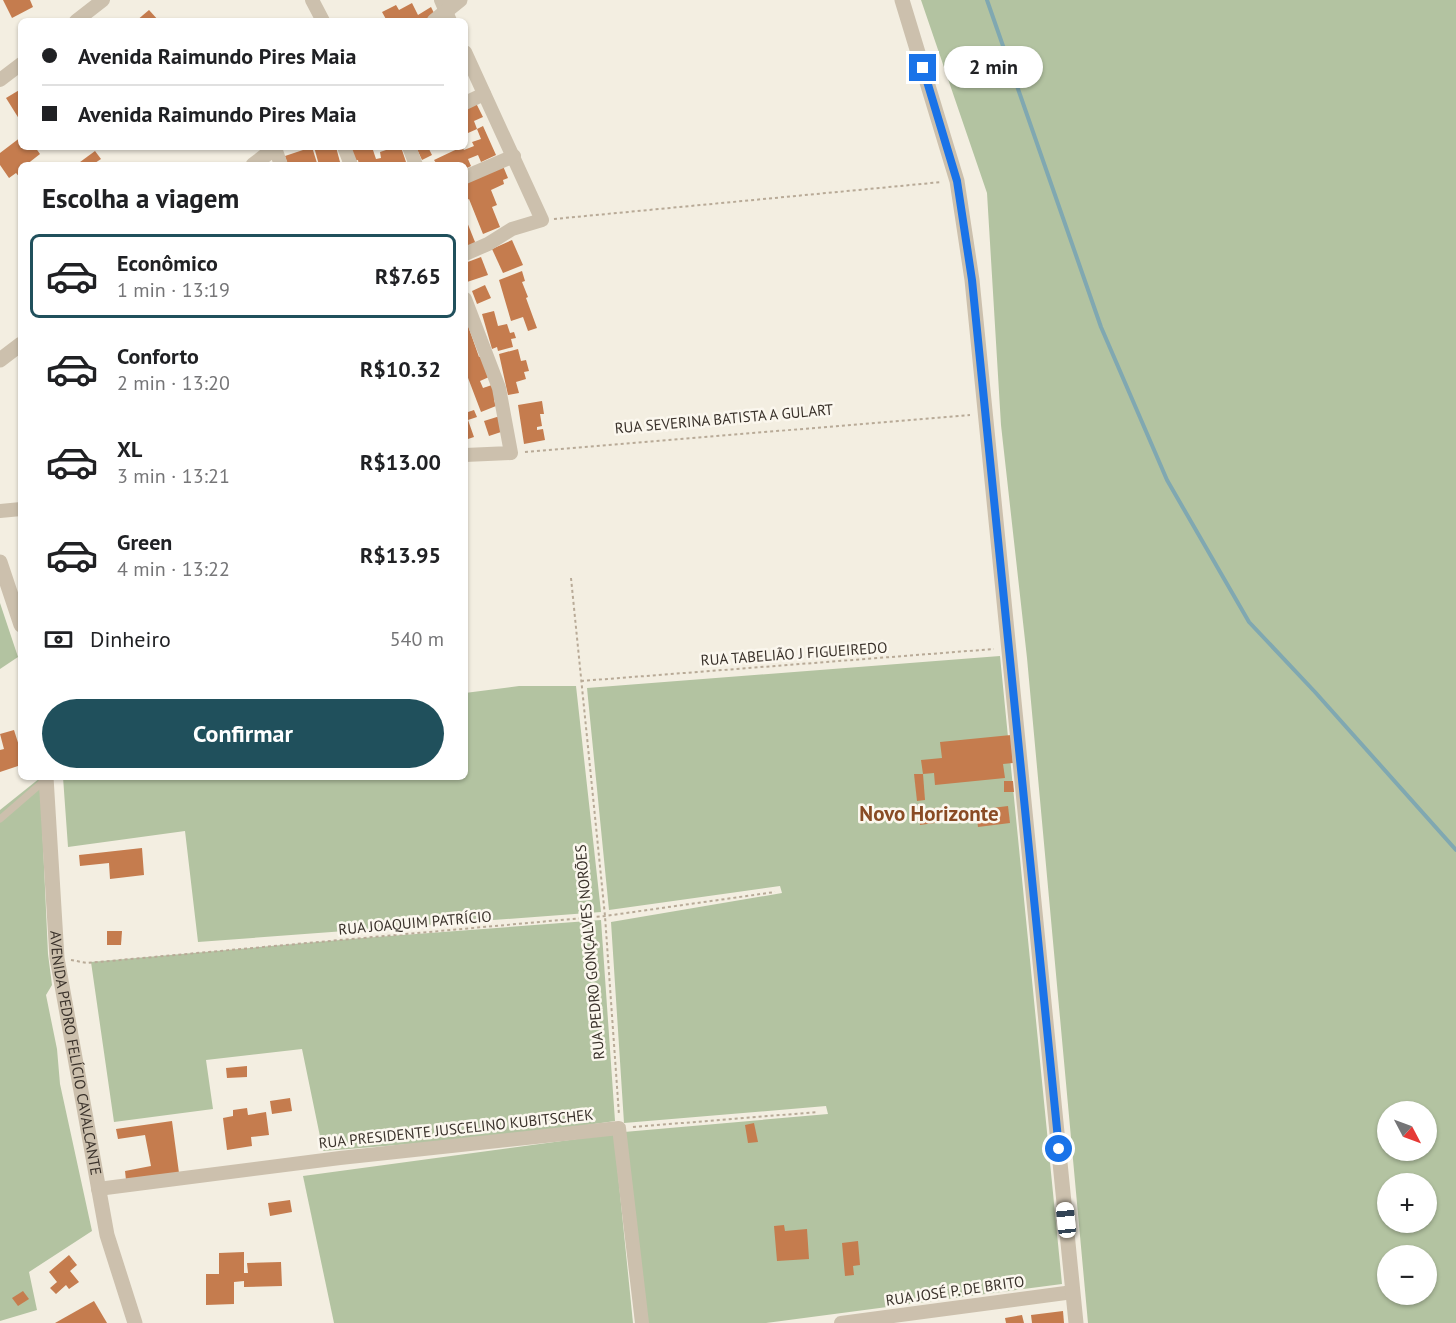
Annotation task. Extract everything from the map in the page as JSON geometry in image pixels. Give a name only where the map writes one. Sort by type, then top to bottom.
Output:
[{"type":"street","points":[[80,18],[103,0]]},
{"type":"street","points":[[312,0],[321,18]]},
{"type":"street","points":[[443,13],[460,0]]},
{"type":"street","points":[[902,0],[957,181],[972,280],[1076,1323]]},
{"type":"street","points":[[468,59],[542,220],[512,229],[488,244],[468,253]]},
{"type":"street","points":[[0,81],[18,66]]},
{"type":"street","points":[[468,102],[484,94]]},
{"type":"street","points":[[257,162],[271,150]]},
{"type":"street","points":[[468,176],[514,156]]},
{"type":"street","points":[[468,307],[499,388],[511,453],[468,455]]},
{"type":"street","points":[[0,360],[18,346]]},
{"type":"street","points":[[0,511],[18,509]]},
{"type":"street","points":[[0,562],[18,616]]},
{"type":"street","name":"AVENIDA PEDRO FELÍCIO CAVALCANTE","points":[[46,780],[57,958],[106,1235],[135,1323]]},
{"type":"street","points":[[619,1128],[642,1323]]},
{"type":"street","name":"RUA PRESIDENTE JUSCELINO KUBITSCHEK","points":[[98,1189],[340,1158],[619,1128]]},
{"type":"street","name":"RUA JOSÉ P. DE BRITO","points":[[841,1323],[1073,1292]]},
{"type":"lane","points":[[0,819],[44,780]]},
{"type":"path","points":[[542,220],[957,181]]},
{"type":"path","name":"RUA SEVERINA BATISTA A GULART","points":[[511,453],[985,414]]},
{"type":"path","name":"RUA PEDRO GONÇALVES NORÕES","points":[[571,578],[605,916],[619,1128]]},
{"type":"path","name":"RUA TABELIÃO J FIGUEIREDO","points":[[580,681],[1009,648]]},
{"type":"path","name":"RUA JOAQUIM PATRÍCIO","points":[[57,958],[87,963],[605,916],[775,892]]},
{"type":"path","points":[[619,1128],[818,1112]]},
{"type":"green space","points":[[921,0],[1456,0],[1456,1323],[1088,1323],[1027,658],[1001,425],[987,193]]},
{"type":"green space","points":[[0,603],[18,657],[0,669]]},
{"type":"green space","points":[[1000,656],[1062,1284],[766,1323],[644,1323],[624,1132],[828,1114],[826,1106],[624,1123],[611,922],[782,893],[780,886],[609,910],[587,688]]},
{"type":"green space","points":[[519,686],[576,686],[601,912],[198,942],[185,831],[68,847],[63,780],[468,780],[468,693]]},
{"type":"green space","points":[[40,780],[48,954],[52,985],[46,995],[57,1049],[60,1084],[92,1231],[29,1272],[37,1310],[0,1321],[0,810]]},
{"type":"green space","points":[[601,920],[615,1121],[511,1136],[323,1151],[302,1049],[206,1060],[213,1109],[114,1122],[91,962]]},
{"type":"green space","points":[[614,1134],[633,1323],[334,1323],[303,1176]]},
{"type":"building","points":[[3,0],[30,0],[33,7],[12,18]]},
{"type":"building","points":[[412,3],[418,15],[431,7],[435,15],[430,18],[385,18],[382,12],[396,5],[399,10]]},
{"type":"building","points":[[149,10],[156,18],[140,18]]},
{"type":"building","points":[[18,91],[18,117],[6,98]]},
{"type":"building","points":[[476,103],[483,117],[474,121],[477,129],[468,133],[468,107]]},
{"type":"building","points":[[483,126],[496,155],[481,162],[478,155],[468,159],[471,166],[468,168],[468,162],[435,162],[434,160],[456,150],[468,150],[474,146],[472,142],[481,139],[477,129]]},
{"type":"building","points":[[18,139],[18,150],[37,150],[40,154],[30,162],[18,162],[18,175],[16,173],[9,178],[0,165],[0,153]]},
{"type":"building","points":[[303,150],[313,150],[317,162],[287,162],[285,156]]},
{"type":"building","points":[[315,150],[337,150],[340,162],[318,162]]},
{"type":"building","points":[[350,150],[373,150],[376,159],[381,158],[380,152],[402,150],[406,162],[358,162],[358,160],[354,161]]},
{"type":"building","points":[[417,150],[430,150],[432,155],[422,160]]},
{"type":"building","points":[[95,151],[101,159],[96,162],[80,162]]},
{"type":"building","points":[[503,166],[508,178],[503,180],[504,184],[491,190],[497,205],[492,207],[500,227],[483,234],[468,200],[468,181]]},
{"type":"building","points":[[468,224],[477,247],[468,251]]},
{"type":"building","points":[[512,240],[523,265],[503,273],[492,249]]},
{"type":"building","points":[[481,257],[488,275],[468,282],[468,262]]},
{"type":"building","points":[[522,271],[525,281],[522,282],[528,297],[526,298],[537,328],[528,331],[523,317],[511,321],[499,280]]},
{"type":"building","points":[[485,285],[491,298],[477,304],[472,291]]},
{"type":"building","points":[[494,311],[498,326],[507,324],[510,333],[514,332],[516,338],[511,339],[513,347],[498,351],[497,347],[492,349],[482,314]]},
{"type":"building","points":[[468,326],[489,377],[480,381],[483,388],[492,385],[496,399],[494,400],[496,406],[481,412],[468,378]]},
{"type":"building","points":[[518,349],[521,361],[526,360],[529,371],[524,372],[526,379],[516,382],[519,393],[508,395],[499,354]]},
{"type":"building","points":[[542,401],[544,414],[540,414],[542,426],[537,427],[537,430],[543,429],[545,440],[524,444],[518,405]]},
{"type":"building","points":[[474,410],[477,417],[468,420],[468,412]]},
{"type":"building","points":[[500,416],[504,431],[489,436],[484,421]]},
{"type":"building","points":[[468,420],[474,437],[468,439]]},
{"type":"building","points":[[14,730],[18,743],[18,766],[0,772],[0,750],[4,749],[0,734]]},
{"type":"building","points":[[1011,735],[1013,763],[1003,764],[1005,778],[935,785],[934,773],[923,774],[921,760],[942,758],[940,742]]},
{"type":"building","points":[[914,774],[923,774],[925,800],[917,801]]},
{"type":"building","points":[[1004,781],[1013,781],[1014,792],[1004,792]]},
{"type":"building","points":[[1008,806],[1010,823],[978,827],[976,810]]},
{"type":"building","points":[[948,807],[949,821],[920,825],[918,810]]},
{"type":"building","points":[[142,848],[144,875],[110,879],[109,863],[80,866],[79,855]]},
{"type":"building","points":[[107,931],[122,931],[121,945],[107,945]]},
{"type":"building","points":[[247,1066],[247,1077],[227,1078],[226,1068]]},
{"type":"building","points":[[290,1098],[292,1111],[272,1114],[270,1101]]},
{"type":"building","points":[[247,1108],[248,1115],[266,1112],[269,1135],[251,1137],[252,1146],[227,1150],[223,1118],[233,1116],[233,1110]]},
{"type":"building","points":[[172,1121],[179,1173],[126,1180],[125,1171],[151,1166],[145,1135],[118,1139],[116,1129]]},
{"type":"building","points":[[754,1123],[758,1142],[748,1143],[745,1125]]},
{"type":"building","points":[[290,1200],[292,1212],[270,1216],[268,1203]]},
{"type":"building","points":[[784,1225],[785,1231],[807,1229],[809,1259],[777,1261],[774,1226]]},
{"type":"building","points":[[858,1241],[860,1265],[853,1266],[854,1275],[845,1276],[842,1243]]},
{"type":"building","points":[[244,1252],[244,1273],[248,1273],[247,1263],[281,1262],[282,1286],[244,1287],[244,1281],[234,1282],[234,1304],[206,1305],[206,1274],[219,1274],[219,1253]]},
{"type":"building","points":[[69,1255],[77,1265],[70,1271],[79,1282],[69,1289],[66,1285],[56,1294],[50,1288],[57,1282],[49,1272]]},
{"type":"building","points":[[23,1291],[29,1299],[18,1306],[12,1298]]},
{"type":"building","points":[[94,1301],[107,1323],[55,1323]]},
{"type":"building","points":[[1063,1311],[1064,1323],[1032,1323],[1031,1315]]},
{"type":"building","points":[[1022,1315],[1024,1323],[1006,1323],[1005,1318]]},
{"type":"waterway","points":[[987,0],[1101,327],[1167,480],[1249,622],[1315,692],[1456,850]]},
{"type":"district","name":"Novo Horizonte","points":[[929,814]]},
{"type":"route","points":[[923,68],[957,181],[972,280],[1059,1149]]}]
